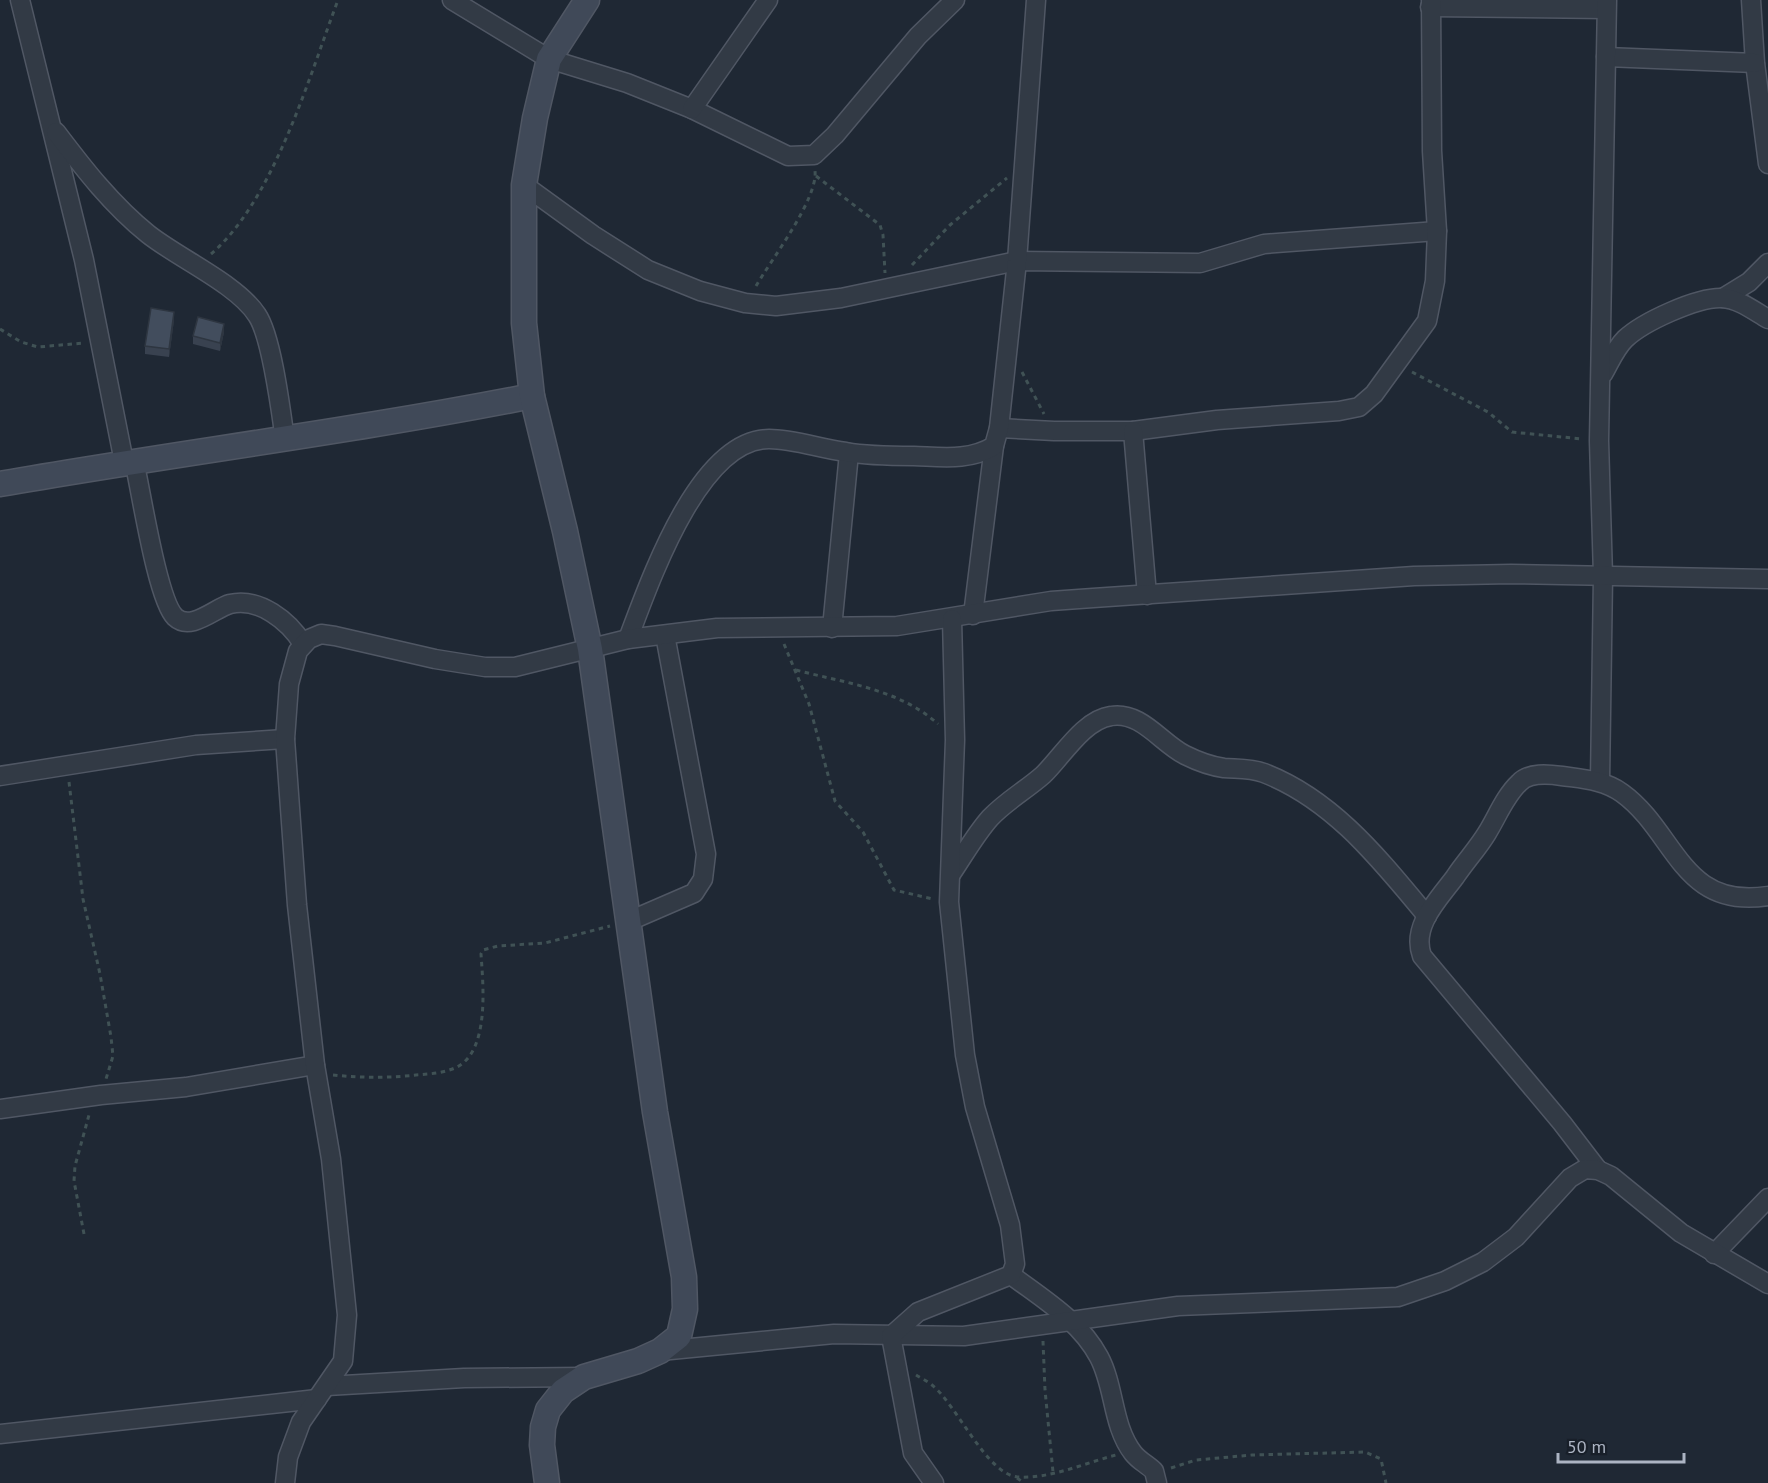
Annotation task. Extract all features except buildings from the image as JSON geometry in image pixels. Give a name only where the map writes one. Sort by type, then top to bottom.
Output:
[{"type":"street","points":[[20,0],[84,260],[99,344],[165,596],[175,617],[180,620],[198,620],[228,604],[249,604],[279,617],[291,626],[303,644]]},
{"type":"street","points":[[452,0],[549,59],[627,84],[692,109],[788,156],[814,155],[836,135],[918,36],[955,0]]},
{"type":"street","points":[[0,1434],[322,1393],[475,1377],[584,1377],[638,1361],[660,1351],[679,1336],[685,1309],[684,1277],[655,1112],[590,649],[565,531],[532,396],[524,323],[524,185],[535,118],[549,59],[587,0]]},
{"type":"street","points":[[692,109],[768,0]]},
{"type":"street","points":[[973,615],[994,446],[999,428],[1017,261],[1036,0]]},
{"type":"street","points":[[1750,0],[1755,63],[1768,164]]},
{"type":"street","points":[[999,428],[1133,431],[1359,407],[1374,394],[1397,365],[1427,321],[1435,281],[1437,231],[1432,151],[1430,3],[1607,5],[1602,377],[1599,441],[1603,576],[1600,782]]},
{"type":"street","points":[[1606,57],[1755,63]]},
{"type":"street","points":[[51,126],[116,206],[148,234],[242,298],[259,317],[275,377],[285,440]]},
{"type":"street","points":[[524,185],[593,236],[648,270],[700,291],[745,303],[776,306],[806,304],[1017,261],[1200,263],[1264,244],[1437,231]]},
{"type":"street","points":[[1723,298],[1749,282],[1768,263]]},
{"type":"street","points":[[1602,377],[1615,351],[1626,338],[1676,310],[1704,300],[1723,298],[1742,304],[1768,319]]},
{"type":"street","points":[[0,484],[129,461],[285,440],[532,396]]},
{"type":"street","points":[[1133,431],[1148,595]]},
{"type":"street","points":[[628,639],[659,556],[690,500],[720,464],[744,443],[769,439],[849,453],[961,458],[981,454],[994,446]]},
{"type":"street","points":[[832,628],[849,453]]},
{"type":"street","points":[[285,1483],[288,1457],[298,1431],[343,1361],[347,1315],[331,1159],[316,1069],[297,905],[285,739],[289,684],[298,651],[303,644],[321,634],[485,667],[515,667],[628,639],[717,628],[776,625],[832,628],[897,626],[1051,602],[1414,576],[1768,579]]},
{"type":"street","points":[[891,1336],[918,1312],[1011,1275],[1015,1264],[1010,1225],[975,1107],[965,1056],[949,902],[955,740],[952,619]]},
{"type":"street","points":[[627,922],[694,893],[703,879],[706,854],[665,634]]},
{"type":"street","points":[[951,874],[991,818],[1016,794],[1042,776],[1082,733],[1096,721],[1110,716],[1126,716],[1148,727],[1166,745],[1185,756],[1224,768],[1256,770],[1300,792],[1339,819],[1366,845],[1427,916]]},
{"type":"street","points":[[0,776],[196,745],[285,739]]},
{"type":"street","points":[[1598,1170],[1562,1123],[1422,956],[1418,944],[1419,931],[1427,916],[1486,835],[1520,781],[1533,775],[1600,782],[1620,791],[1638,805],[1685,870],[1706,887],[1732,896],[1768,896]]},
{"type":"street","points":[[0,1109],[316,1069]]},
{"type":"street","points":[[660,1351],[834,1334],[964,1336],[1178,1306],[1398,1297],[1445,1281],[1483,1262],[1516,1236],[1570,1178],[1585,1169],[1598,1170],[1611,1176],[1681,1233],[1768,1284]]},
{"type":"street","points":[[1714,1254],[1768,1198]]},
{"type":"street","points":[[1011,1275],[1071,1320],[1100,1358],[1120,1425],[1132,1451],[1154,1471],[1157,1480]]},
{"type":"street","points":[[1034,1292],[1043,1324]]},
{"type":"street","points":[[891,1336],[913,1453],[934,1483]]},
{"type":"street","points":[[547,1483],[542,1445],[548,1410],[564,1390],[584,1377]]},
{"type":"path","points":[[196,267],[227,241],[265,184],[338,0]]},
{"type":"path","points":[[745,303],[814,189],[816,176],[814,155]]},
{"type":"path","points":[[889,286],[950,225],[1024,162]]},
{"type":"path","points":[[816,176],[880,225],[889,286]]},
{"type":"path","points":[[0,329],[21,342],[38,347],[77,343],[99,344]]},
{"type":"path","points":[[1019,365],[1038,406],[1054,431]]},
{"type":"path","points":[[1397,365],[1488,412],[1512,432],[1599,441]]},
{"type":"path","points":[[776,625],[809,704],[835,801],[868,840],[888,882],[901,893],[949,902]]},
{"type":"path","points":[[796,670],[884,693],[930,717],[955,740]]},
{"type":"path","points":[[67,765],[83,899],[100,974],[113,1056],[101,1095],[89,1113],[75,1166],[74,1180],[84,1234]]},
{"type":"path","points":[[316,1069],[349,1077],[408,1076],[436,1073],[458,1066],[469,1055],[482,1019],[484,996],[481,954],[483,950],[498,946],[545,943],[627,922]]},
{"type":"path","points":[[1043,1324],[1045,1390],[1053,1472]]},
{"type":"path","points":[[896,1365],[932,1385],[989,1461],[1024,1483]]},
{"type":"path","points":[[1016,1477],[1053,1472],[1132,1451]]},
{"type":"path","points":[[1157,1480],[1180,1464],[1196,1460],[1335,1451],[1375,1455],[1381,1460],[1386,1483]]}]
